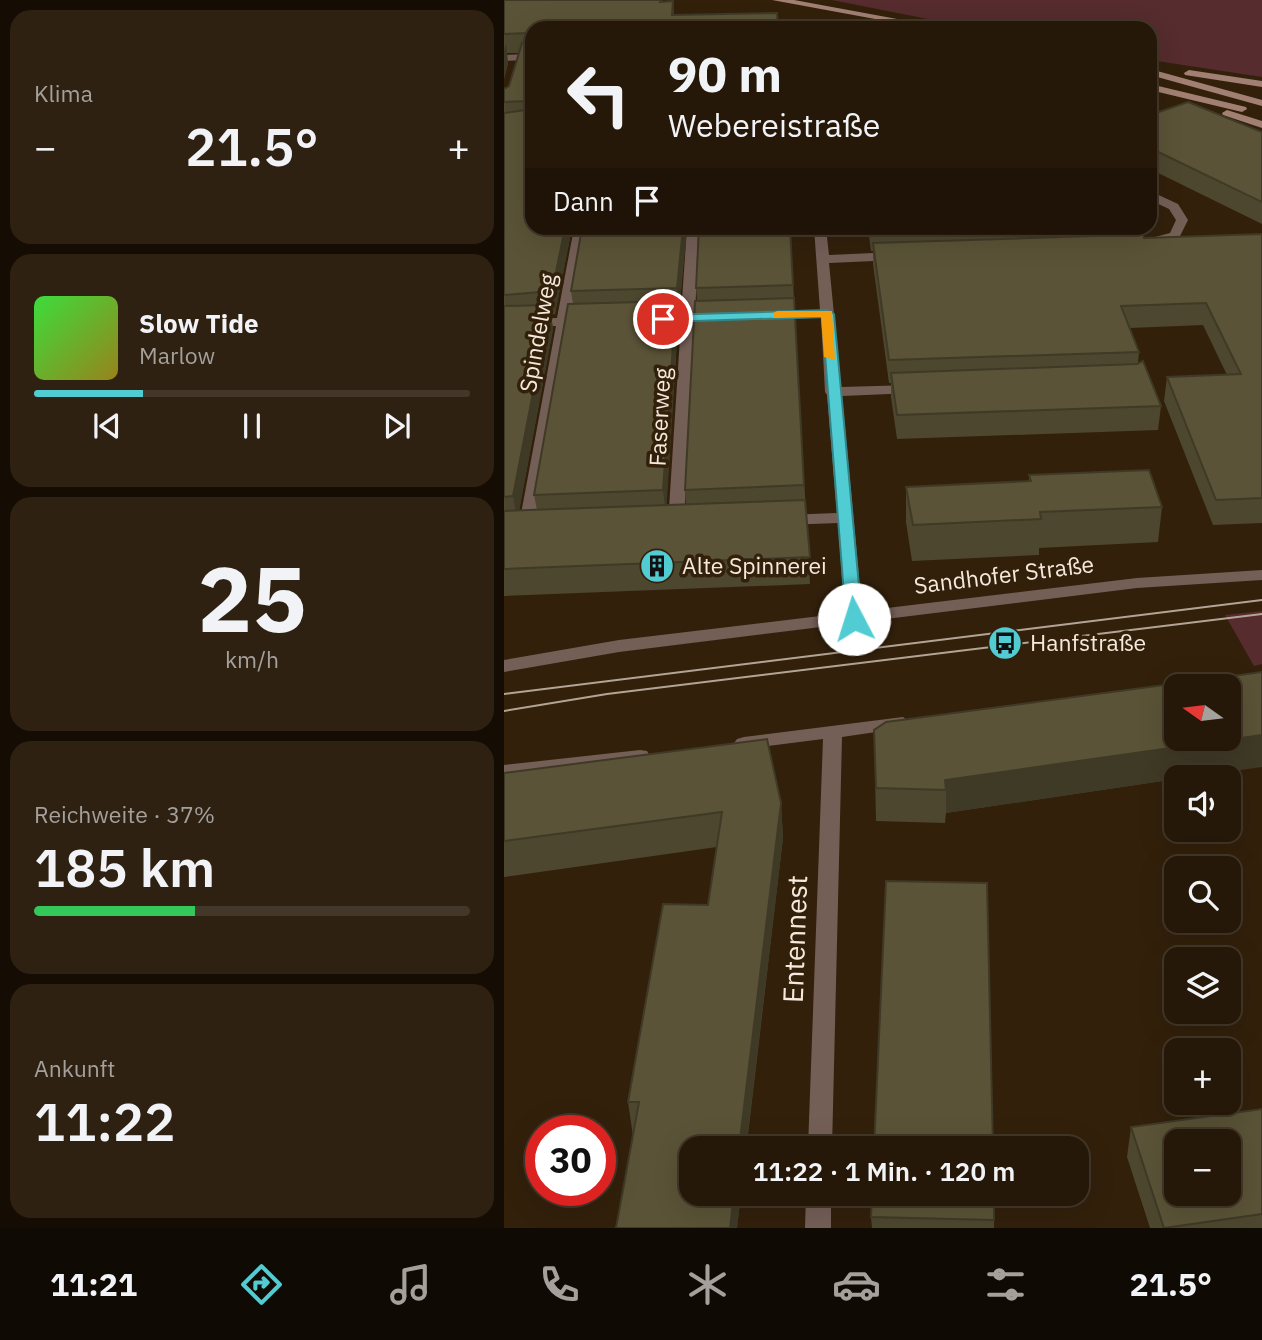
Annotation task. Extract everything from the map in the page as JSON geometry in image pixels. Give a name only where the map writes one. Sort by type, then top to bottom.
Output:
[{"type":"main road","points":[[777,0],[898,21]]},
{"type":"main road","points":[[829,10],[864,21]]},
{"type":"main road","points":[[1157,70],[1262,83]]},
{"type":"main road","points":[[1157,71],[1262,103]]},
{"type":"main road","points":[[1157,89],[1262,114]]},
{"type":"main road","points":[[1157,89],[1262,125]]},
{"type":"street","points":[[515,69],[518,57]]},
{"type":"street","points":[[504,58],[525,57]]},
{"type":"street","points":[[1134,246],[1175,235],[1182,220],[1174,207],[1157,198]]},
{"type":"street","name":"Spindelweg","points":[[504,530],[532,529],[579,235]]},
{"type":"street","name":"Faserweg","points":[[676,524],[693,235]]},
{"type":"street","points":[[820,235],[832,392],[854,619]]},
{"type":"street","points":[[822,259],[917,256]]},
{"type":"street","points":[[758,316],[827,314]]},
{"type":"street","points":[[646,319],[730,317]]},
{"type":"street","points":[[504,323],[604,320]]},
{"type":"street","points":[[832,392],[929,389]]},
{"type":"street","points":[[767,521],[845,518]]},
{"type":"street","name":"Sandhofer Straße","points":[[504,666],[619,646],[1137,583],[1262,575]]},
{"type":"street","points":[[723,746],[928,719]]},
{"type":"street","name":"Entennest","points":[[820,1136],[833,732]]},
{"type":"street","points":[[504,772],[655,754]]},
{"type":"street","points":[[818,1228],[819,1206]]},
{"type":"shaded area","points":[[832,0],[1262,0],[1262,77],[1157,61],[1157,21],[938,21]]},
{"type":"shaded area","points":[[1262,611],[1262,664],[1254,666],[1225,615]]},
{"type":"building","points":[[504,0],[661,0],[660,2],[673,1],[672,15],[777,13],[778,21],[525,21],[525,33],[504,34]]},
{"type":"building","points":[[522,43],[525,43],[525,101],[504,102],[504,89],[509,86]]},
{"type":"building","points":[[1188,102],[1262,132],[1262,202],[1157,151],[1157,113]]},
{"type":"building","points":[[525,110],[525,235],[564,235],[552,291],[504,295],[504,113]]},
{"type":"building","points":[[1262,234],[1262,498],[1216,500],[1167,377],[1241,374],[1206,303],[1121,306],[1139,352],[889,360],[873,243],[1143,235],[1144,238]]},
{"type":"building","points":[[581,235],[682,235],[677,288],[571,291]]},
{"type":"building","points":[[699,235],[790,235],[793,285],[696,288]]},
{"type":"building","points":[[794,298],[804,485],[685,490],[695,301]]},
{"type":"building","points":[[676,301],[663,490],[534,495],[568,304]]},
{"type":"building","points":[[550,305],[513,496],[504,497],[504,306]]},
{"type":"building","points":[[1143,361],[1161,406],[897,415],[891,373],[1137,364]]},
{"type":"building","points":[[1149,470],[1162,507],[1040,512],[1041,519],[913,525],[906,487],[1031,481],[1029,475]]},
{"type":"building","points":[[805,500],[810,557],[504,569],[504,511]]},
{"type":"building","points":[[1262,672],[1262,735],[1241,738],[1241,675]]},
{"type":"building","points":[[1164,685],[1164,749],[945,780],[946,790],[876,788],[874,730],[886,722]]},
{"type":"building","points":[[767,739],[781,803],[740,1136],[679,1136],[679,1206],[733,1206],[730,1228],[616,1228],[639,1102],[628,1102],[663,904],[708,905],[722,812],[504,841],[504,773]]},
{"type":"building","points":[[886,881],[987,883],[993,1136],[875,1136]]},
{"type":"building","points":[[1262,1109],[1262,1214],[1164,1228],[1131,1127],[1218,1115],[1241,1115],[1241,1112]]},
{"type":"building","points":[[871,1206],[994,1206],[994,1220],[871,1217]]},
{"type":"tram line","points":[[504,694],[1262,600]]},
{"type":"tram line","points":[[504,711],[607,694],[1262,614]]},
{"type":"slow traffic","points":[[777,315],[827,314],[830,357]]},
{"type":"place","name":"Alte Spinnerei","points":[[657,566]]},
{"type":"place","name":"Hanfstraße","points":[[1005,643]]},
{"type":"route","points":[[663,319],[827,314],[854,619]]}]
